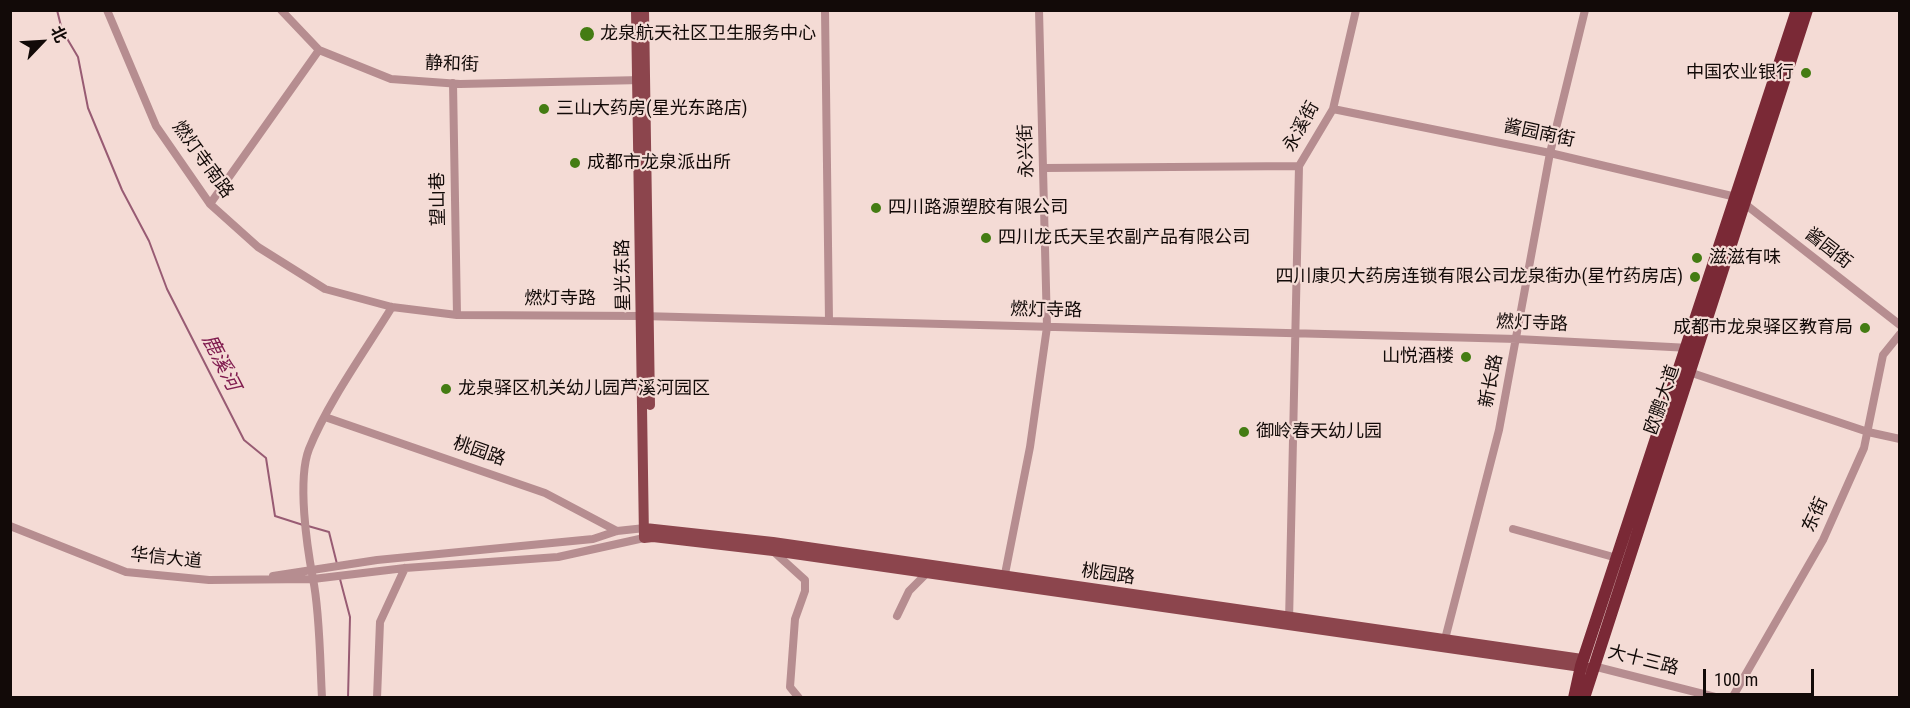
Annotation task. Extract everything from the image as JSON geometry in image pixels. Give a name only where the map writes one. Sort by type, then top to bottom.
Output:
[{"type":"highway","name":"欧鹏大道","points":[[1589,665],[1692,372],[1797,10]]},
{"type":"highway","name":"欧鹏大道","points":[[1584,698],[1589,665],[1617,558],[1686,347],[1741,201],[1807,10]]},
{"type":"highway","points":[[1574,698],[1589,665]]},
{"type":"main road","name":"星光东路","points":[[636,10],[641,80],[648,533]]},
{"type":"main road","name":"星光东路","points":[[641,80],[644,10]]},
{"type":"main road","points":[[648,533],[926,574],[1004,582]]},
{"type":"main road","name":"桃园路","points":[[648,533],[773,542],[1004,582],[1589,665]]},
{"type":"street","name":"燃灯寺南路","points":[[107,10],[156,126],[210,204],[258,247],[325,289],[392,307]]},
{"type":"street","name":"静和街","points":[[281,10],[319,50],[391,79],[453,83],[641,80]]},
{"type":"street","points":[[825,10],[829,321]]},
{"type":"street","name":"永兴街","points":[[1004,582],[1030,447],[1047,327],[1045,168],[1039,10]]},
{"type":"street","name":"永溪街","points":[[1289,621],[1299,166],[1333,109],[1356,10]]},
{"type":"street","name":"新长路","points":[[1443,644],[1499,430],[1550,153],[1585,10]]},
{"type":"street","points":[[210,204],[319,50]]},
{"type":"street","name":"望山巷","points":[[453,83],[457,315]]},
{"type":"street","name":"酱园南街","points":[[1333,109],[1550,153],[1741,201]]},
{"type":"street","points":[[1045,168],[1299,166]]},
{"type":"street","name":"酱园街","points":[[1741,201],[1899,326]]},
{"type":"street","points":[[322,698],[313,579],[309,568],[306,542],[304,470],[309,450],[326,417],[392,307]]},
{"type":"street","name":"燃灯寺路","points":[[392,307],[457,315],[829,321],[1517,339],[1699,349]]},
{"type":"street","name":"东街","points":[[1732,698],[1822,540],[1864,448],[1883,355],[1899,334]]},
{"type":"street","points":[[1679,369],[1868,432],[1899,439]]},
{"type":"street","name":"桃园路","points":[[326,417],[545,493],[617,531]]},
{"type":"street","name":"华信大道","points":[[10,526],[126,572],[209,580],[255,580]]},
{"type":"street","points":[[1513,529],[1617,558]]},
{"type":"street","name":"桃园路","points":[[255,580],[309,568],[593,539],[617,531],[648,533]]},
{"type":"street","points":[[255,580],[313,579],[405,568],[558,556],[648,533]]},
{"type":"street","points":[[773,551],[805,579],[805,591],[795,619],[790,687],[799,698]]},
{"type":"street","points":[[377,698],[380,622],[405,568]]},
{"type":"street","points":[[897,616],[909,591],[926,574]]},
{"type":"street","name":"大十三路","points":[[1589,665],[1719,698]]},
{"type":"waterway","name":"鹿溪河","points":[[57,10],[62,30],[78,57],[88,108],[122,190],[149,241],[167,289],[244,440],[266,458],[275,516],[303,525]]},
{"type":"waterway","name":"鹿溪河","points":[[308,526],[329,532],[337,564]]},
{"type":"waterway","name":"鹿溪河","points":[[340,579],[350,617],[348,698]]},
{"type":"place","name":"龙泉航天社区卫生服务中心","points":[[587,34]]},
{"type":"place","name":"中国农业银行","points":[[1806,73]]},
{"type":"place","name":"三山大药房(星光东路店)","points":[[544,109]]},
{"type":"place","name":"成都市龙泉派出所","points":[[575,163]]},
{"type":"place","name":"四川路源塑胶有限公司","points":[[876,208]]},
{"type":"place","name":"四川龙氏天呈农副产品有限公司","points":[[986,238]]},
{"type":"place","name":"滋滋有味","points":[[1697,258]]},
{"type":"place","name":"四川康贝大药房连锁有限公司龙泉街办(星竹药房店)","points":[[1695,277]]},
{"type":"place","name":"成都市龙泉驿区教育局","points":[[1865,328]]},
{"type":"place","name":"山悦酒楼","points":[[1466,357]]},
{"type":"place","name":"龙泉驿区机关幼儿园芦溪河园区","points":[[446,389]]},
{"type":"place","name":"御岭春天幼儿园","points":[[1244,432]]}]
